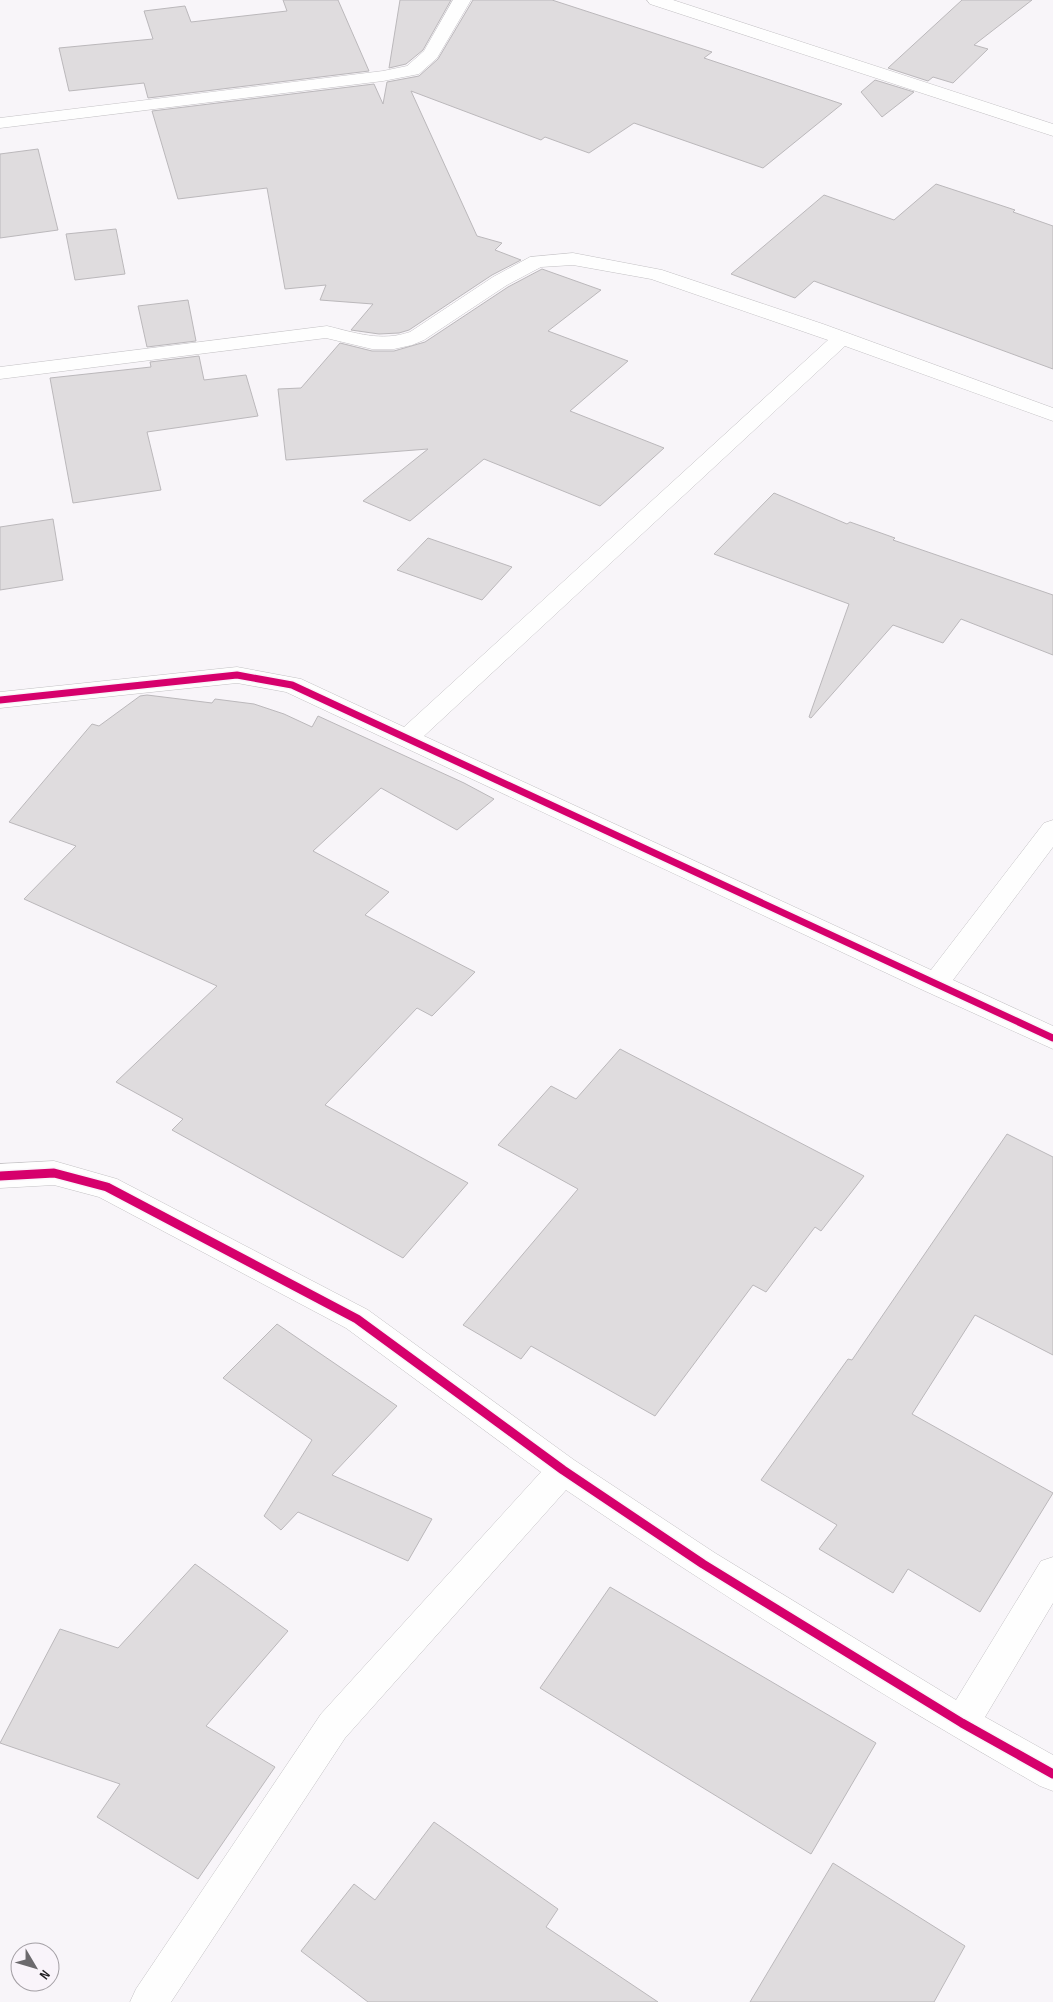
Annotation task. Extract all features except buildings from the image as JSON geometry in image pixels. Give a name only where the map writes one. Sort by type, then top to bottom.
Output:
[{"type":"street","points":[[0,123],[383,76],[413,70],[431,54],[462,0]]},
{"type":"street","points":[[656,0],[1053,130]]},
{"type":"street","points":[[693,13],[711,0]]},
{"type":"street","points":[[0,372],[327,332],[363,342],[402,343],[416,336],[500,281],[537,261],[556,258],[573,259],[655,274],[842,338],[1053,415]]},
{"type":"street","points":[[406,738],[842,338]]},
{"type":"street","points":[[0,700],[237,674],[292,685],[1053,1038]]},
{"type":"street","points":[[935,984],[1053,828]]},
{"type":"street","points":[[0,1176],[54,1173],[107,1187],[357,1319],[563,1470],[711,1569],[962,1723],[1053,1774]]},
{"type":"street","points":[[149,2002],[334,1726],[563,1470]]},
{"type":"street","points":[[962,1723],[1053,1572]]},
{"type":"cycle path","points":[[0,700],[237,675],[292,685],[1053,1038]]},
{"type":"cycle path","points":[[0,1176],[54,1173],[107,1187],[357,1319],[563,1470],[703,1564],[962,1723],[1053,1774]]}]
